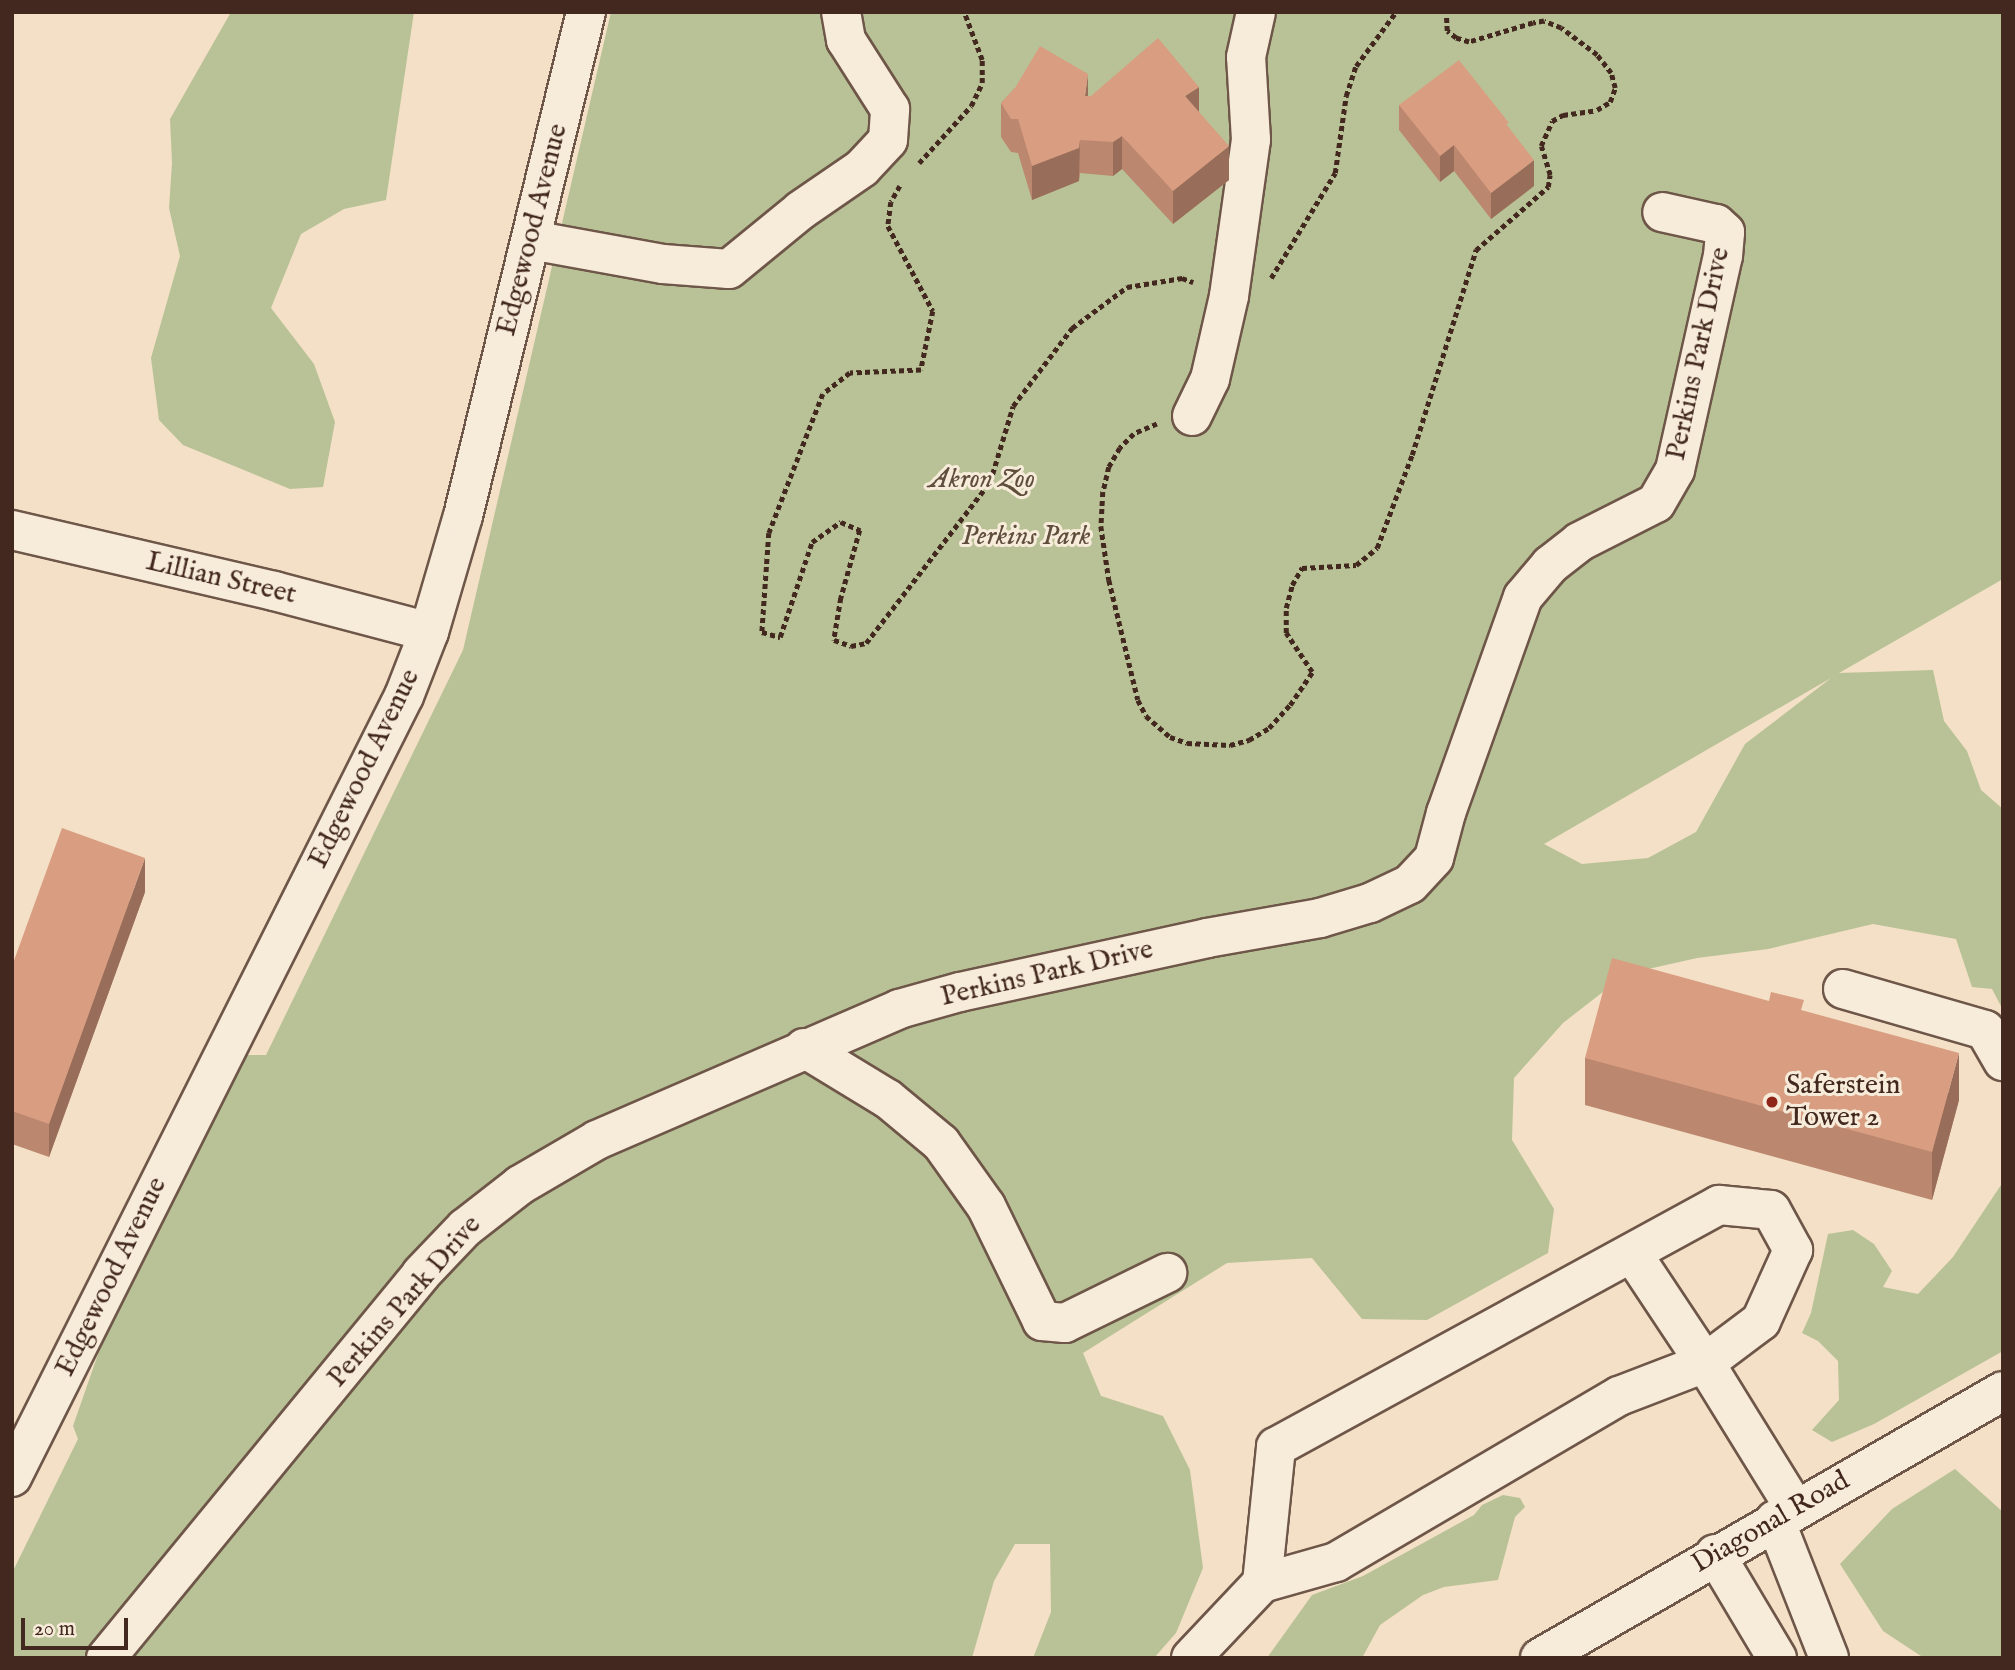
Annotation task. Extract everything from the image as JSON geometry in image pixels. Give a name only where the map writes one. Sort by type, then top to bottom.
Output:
[{"type":"street","name":"Edgewood Avenue","points":[[12,1477],[404,696],[429,632],[463,516],[586,12]]},
{"type":"street","points":[[531,240],[663,264],[729,269],[801,210],[862,168],[888,140],[890,108],[846,40],[841,12]]},
{"type":"street","points":[[1192,416],[1210,379],[1228,296],[1251,139],[1246,57],[1256,12]]},
{"type":"street","name":"Perkins Park Drive","points":[[106,1658],[421,1275],[491,1206],[597,1140],[899,1009],[960,992],[1206,938],[1320,918],[1370,903],[1410,884],[1434,858],[1446,813],[1523,597],[1550,565],[1579,542],[1656,503],[1675,470],[1720,269],[1725,232],[1716,224],[1662,212]]},
{"type":"street","name":"Lillian Street","points":[[12,530],[274,591],[429,632]]},
{"type":"street","points":[[1843,989],[1985,1030],[2003,1061]]},
{"type":"street","points":[[804,1048],[888,1099],[941,1143],[986,1206],[1042,1321],[1065,1323],[1167,1273]]},
{"type":"street","points":[[1191,1658],[1262,1583],[1336,1562],[1619,1396],[1705,1363],[1761,1321],[1793,1250],[1771,1210],[1719,1205],[1276,1447],[1262,1583]]},
{"type":"street","points":[[1632,1253],[1705,1363],[1785,1514],[1829,1658]]},
{"type":"street","name":"Diagonal Road","points":[[1540,1658],[1715,1554],[2003,1391]]},
{"type":"street","points":[[1715,1554],[1777,1658]]},
{"type":"path","points":[[911,172],[971,106],[982,83],[982,60],[964,12]]},
{"type":"path","points":[[902,182],[891,202],[888,226],[933,311],[921,370],[850,373],[823,394],[769,533],[762,632],[780,637],[812,542],[841,522],[860,530],[841,598],[834,640],[851,646],[866,643],[990,482],[1013,406],[1072,328],[1127,287],[1182,278],[1228,296],[1267,284],[1287,257],[1308,213],[1322,197],[1335,173],[1346,96],[1356,66],[1396,12]]},
{"type":"path","points":[[1192,416],[1155,424],[1134,434],[1120,448],[1109,467],[1103,492],[1101,526],[1109,580],[1138,700],[1146,716],[1170,737],[1188,743],[1230,745],[1249,740],[1269,728],[1290,705],[1312,672],[1286,633],[1286,608],[1292,586],[1302,568],[1356,565],[1377,548],[1412,456],[1476,250],[1548,187],[1550,175],[1541,146],[1546,130],[1552,121],[1563,115],[1597,110],[1610,103],[1615,88],[1611,73],[1597,55],[1580,39],[1561,28],[1544,22],[1533,23],[1469,42],[1456,38],[1447,31],[1446,12]]},
{"type":"green space","points":[[231,12],[414,12],[386,200],[344,209],[301,234],[271,308],[314,364],[335,422],[323,487],[290,489],[183,445],[159,420],[151,358],[180,256],[169,208],[172,163],[170,119]]},
{"type":"green space","name":"Perkins Park","points":[[611,12],[2003,12],[2003,579],[1839,673],[1933,670],[1944,721],[1967,751],[1981,790],[2003,809],[2003,1010],[1992,989],[1972,987],[1956,939],[1873,924],[1768,949],[1697,958],[1626,974],[1563,1023],[1514,1078],[1512,1140],[1554,1209],[1548,1253],[1427,1320],[1362,1319],[1312,1258],[1227,1263],[1083,1353],[1101,1396],[1163,1416],[1190,1470],[1203,1568],[1176,1633],[1154,1658],[1033,1658],[1051,1612],[1050,1544],[1015,1544],[994,1581],[972,1658],[12,1658],[12,1573],[78,1439],[73,1426],[112,1314],[229,1080],[247,1055],[266,1055],[463,650]],"holes":[[[1831,678],[1745,744],[1696,832],[1648,858],[1582,864],[1544,844]]]},
{"type":"green space","points":[[2003,1182],[2003,1351],[1874,1424],[1832,1442],[1812,1430],[1839,1400],[1838,1361],[1818,1341],[1802,1333],[1811,1313],[1828,1234],[1853,1230],[1874,1244],[1892,1271],[1883,1287],[1918,1294],[1953,1257]]},
{"type":"green space","points":[[1955,1469],[2003,1512],[2003,1658],[1924,1658],[1883,1631],[1840,1564],[1892,1509]]},
{"type":"green space","points":[[1503,1495],[1520,1498],[1525,1507],[1515,1517],[1498,1580],[1444,1587],[1423,1595],[1380,1625],[1362,1658],[1267,1658],[1312,1595],[1363,1576],[1474,1515],[1482,1505]]},
{"type":"building","points":[[1158,38],[1199,87],[1185,96],[1229,146],[1173,191],[1122,136],[1113,142],[1080,140],[1079,148],[1032,166],[1018,119],[1011,119],[1001,103],[1015,88],[1040,46],[1088,74],[1085,96],[1091,96]]},
{"type":"building","points":[[1459,60],[1509,123],[1506,124],[1534,160],[1491,193],[1454,145],[1440,156],[1399,105]]},
{"type":"building","points":[[62,828],[145,858],[49,1124],[12,1111],[12,966]]},
{"type":"building","points":[[1612,958],[1769,1001],[1771,992],[1804,1000],[1801,1010],[1959,1053],[1932,1152],[1585,1058]]},
{"type":"place","name":"Saferstein Tower 2","points":[[1772,1102]]},
{"type":"park label","name":"Akron Zoo","points":[[982,480]]}]
